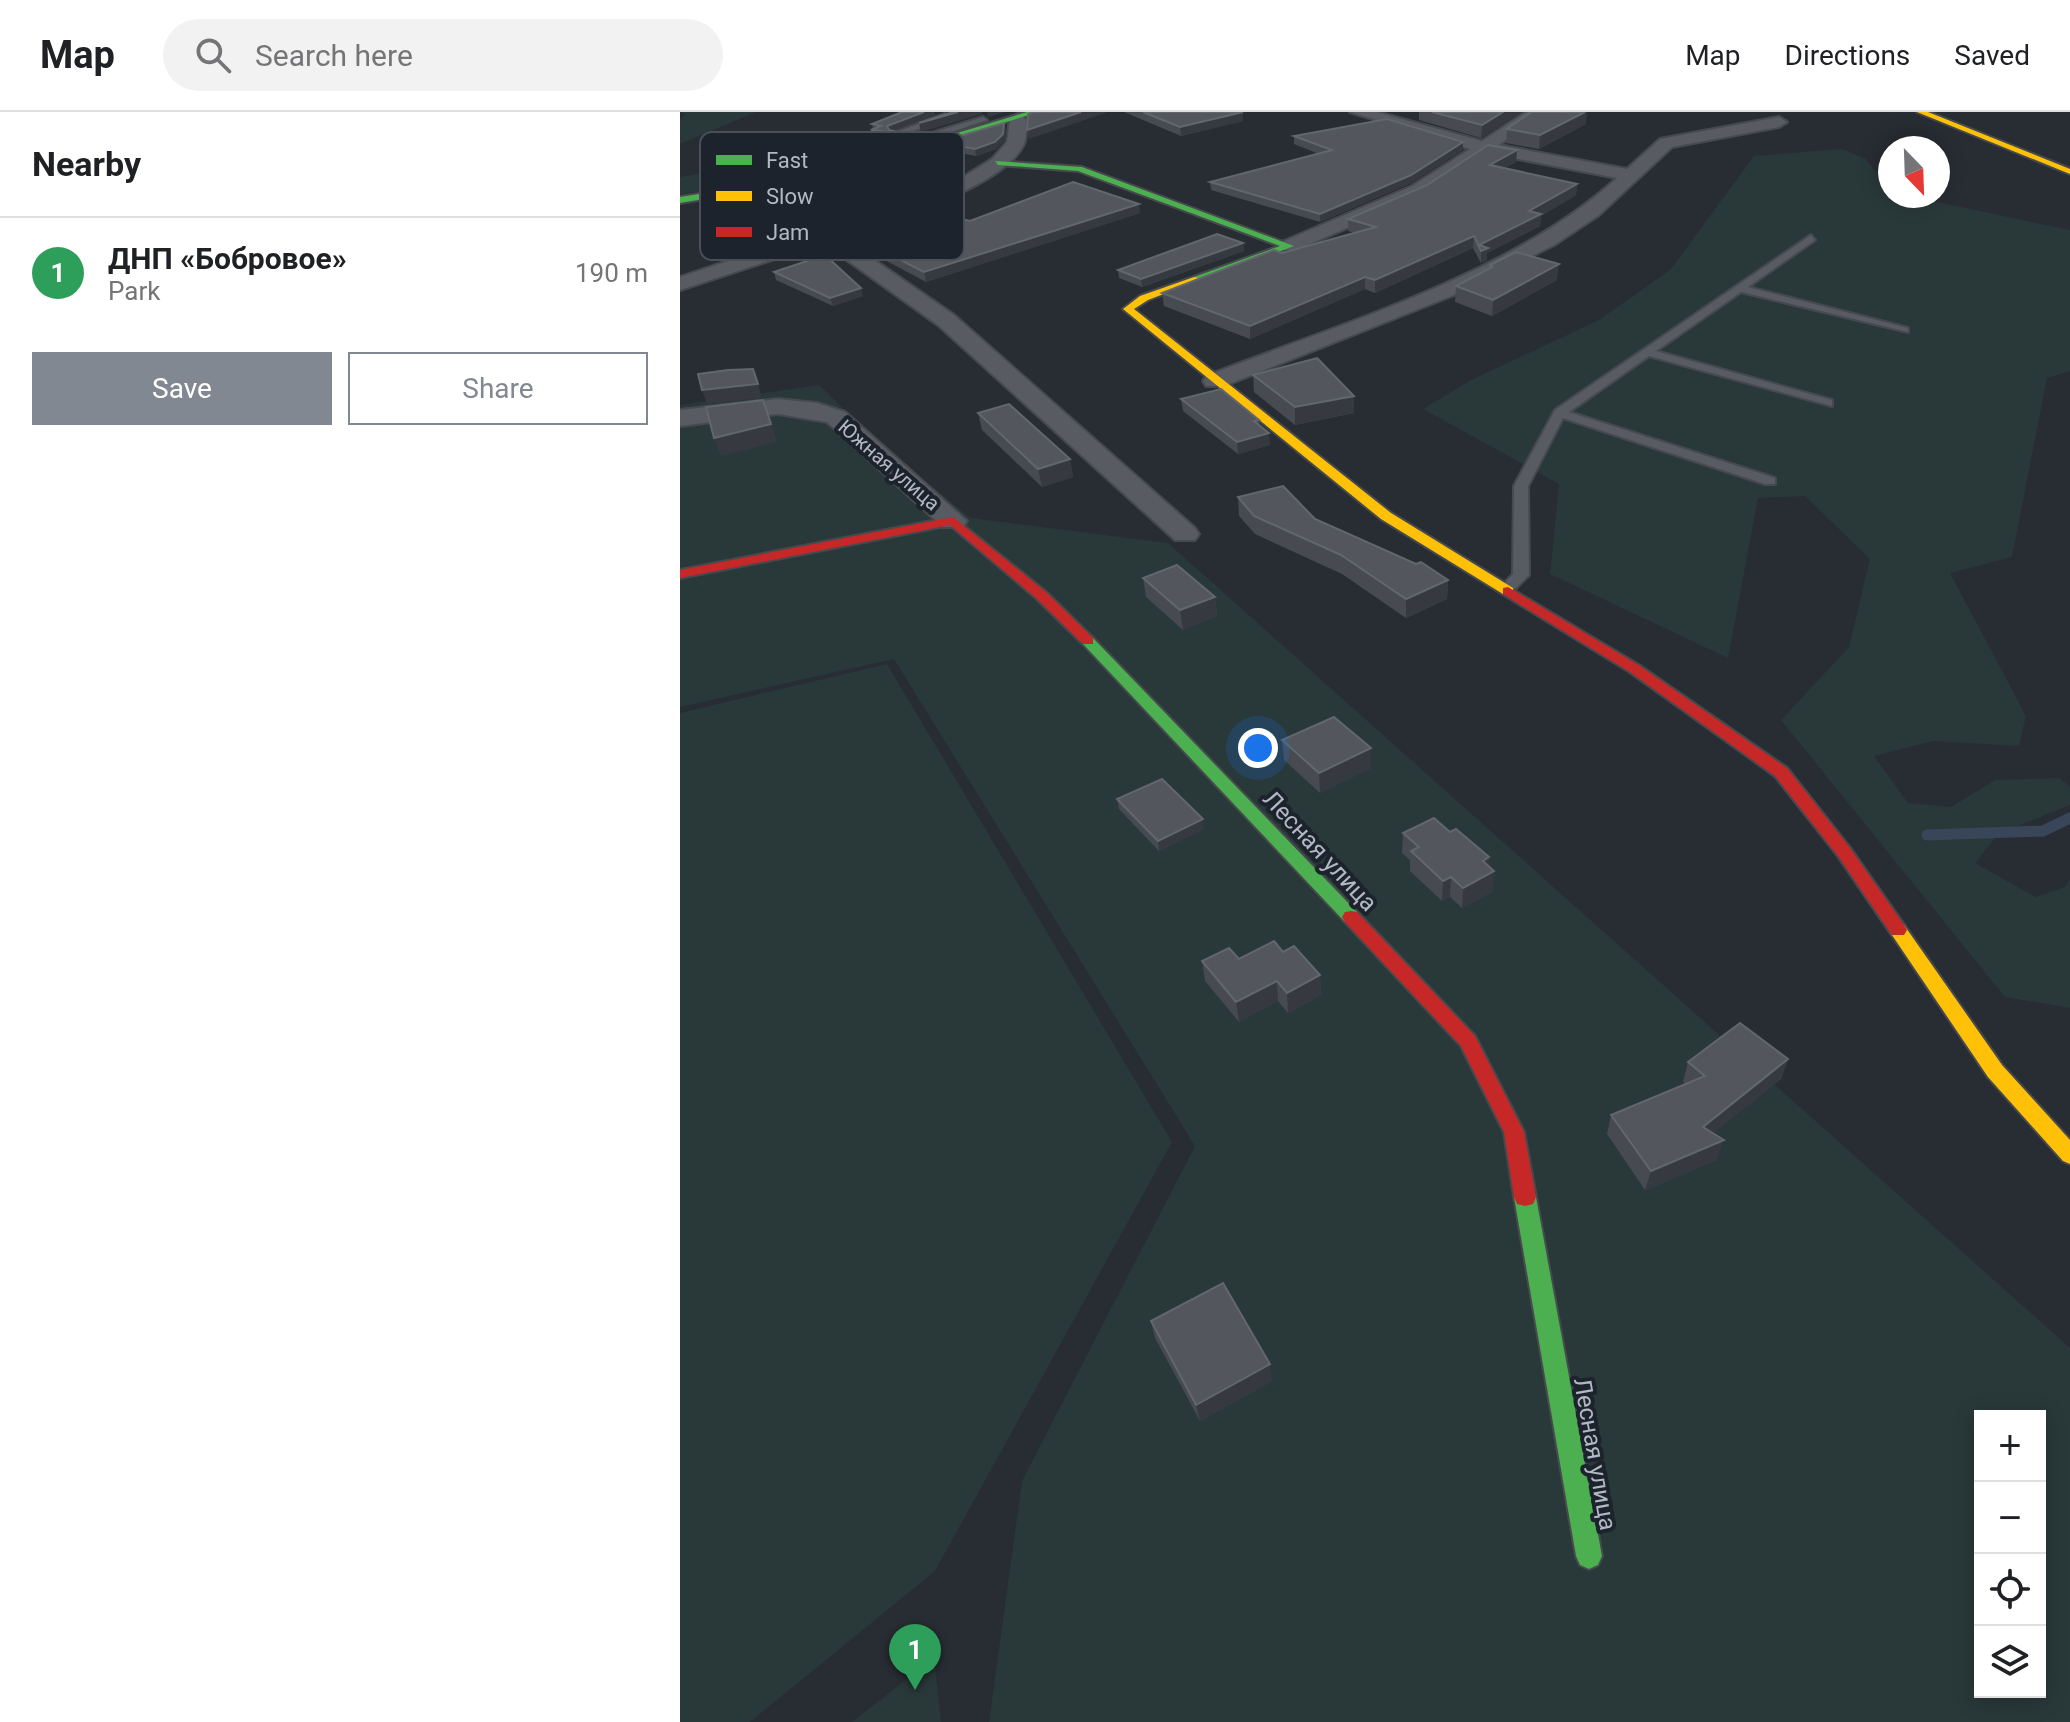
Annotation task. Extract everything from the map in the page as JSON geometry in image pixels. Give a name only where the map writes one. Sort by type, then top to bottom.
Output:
[{"type":"main road","points":[[1921,112],[2070,172]]},
{"type":"main road","points":[[1958,112],[2070,155]]},
{"type":"main road","points":[[964,133],[1009,119]]},
{"type":"main road","points":[[998,163],[1079,169],[1289,246]]},
{"type":"main road","points":[[680,200],[700,197]]},
{"type":"main road","points":[[1289,246],[1144,298],[1128,309],[1386,516],[1635,669],[1781,772],[1844,852],[1995,1071],[2070,1155]]},
{"type":"main road","points":[[680,574],[953,521]]},
{"type":"main road","name":"Лесная улица","points":[[953,521],[1041,595],[1151,704],[1468,1041],[1514,1132],[1589,1556]]},
{"type":"street","points":[[1289,246],[1419,190],[1537,112]]},
{"type":"street","points":[[1366,113],[1484,147],[1630,175]]},
{"type":"street","points":[[964,183],[998,163],[1016,143],[1009,119]]},
{"type":"street","points":[[1215,381],[1446,290],[1547,241],[1592,211],[1666,143],[1779,122]]},
{"type":"street","points":[[680,284],[749,260]]},
{"type":"street","points":[[861,260],[946,320],[1185,534]]},
{"type":"street","name":"Южная улица","points":[[680,418],[772,406],[812,408],[836,417],[953,521]]},
{"type":"lane","points":[[938,112],[1009,119]]},
{"type":"lane","points":[[901,132],[953,115]]},
{"type":"lane","points":[[952,132],[1009,119]]},
{"type":"lane","points":[[1506,590],[1521,575],[1521,486],[1559,413],[1811,238]]},
{"type":"lane","points":[[1739,288],[1904,330]]},
{"type":"lane","points":[[1647,352],[1828,403]]},
{"type":"lane","points":[[1559,413],[1770,481]]},
{"type":"shaded area","points":[[680,112],[756,112],[708,132],[700,132],[700,136],[680,144],[680,119],[685,115]]},
{"type":"shaded area","points":[[1842,149],[1866,159],[1878,174],[1878,208],[1950,208],[1950,205],[2070,230],[2070,371],[2047,378],[2012,557],[1950,573],[2026,716],[2019,746],[1933,741],[1874,756],[1908,803],[1951,807],[1995,780],[2059,778],[2070,787],[2070,805],[1998,834],[1975,863],[2036,897],[2065,887],[2070,880],[2070,1008],[2005,997],[1781,720],[1849,647],[1870,559],[1805,496],[1758,498],[1728,658],[1550,574],[1559,484],[1423,409],[1471,380],[1599,320],[1671,269],[1754,156]]},
{"type":"shaded area","points":[[700,174],[700,191],[680,194],[680,177]]},
{"type":"shaded area","points":[[819,385],[883,447],[971,518],[1168,543],[2070,1348],[2070,1722],[989,1722],[1022,1481],[1195,1146],[894,659],[680,707],[680,405]]},
{"type":"shaded area","points":[[887,664],[1172,1142],[935,1571],[750,1722],[680,1722],[680,713]]},
{"type":"shaded area","points":[[934,1658],[941,1722],[852,1722]]},
{"type":"building","points":[[902,112],[924,112],[887,126],[889,130],[898,132],[871,130],[881,126],[872,124]]},
{"type":"building","points":[[1081,112],[1027,130],[1028,114]]},
{"type":"building","points":[[1143,112],[1243,112],[1180,127]]},
{"type":"building","points":[[1432,112],[1503,112],[1482,125]]},
{"type":"building","points":[[1531,112],[1585,112],[1540,135],[1507,129]]},
{"type":"building","points":[[1387,119],[1463,142],[1411,175],[1320,214],[1210,182],[1332,150],[1294,136]]},
{"type":"building","points":[[1004,123],[1003,134],[995,142],[975,149],[964,147],[964,135]]},
{"type":"building","points":[[1488,145],[1517,150],[1490,165],[1577,184],[1529,211],[1541,214],[1479,245],[1488,248],[1481,251],[1474,236],[1375,280],[1365,277],[1250,326],[1162,293],[1274,250],[1282,253],[1376,227],[1348,219],[1427,185]]},
{"type":"building","points":[[1073,182],[1139,204],[964,259],[964,221]]},
{"type":"building","points":[[1217,234],[1243,243],[1141,279],[1118,270]]},
{"type":"building","points":[[1516,252],[1559,264],[1493,300],[1456,286],[1492,267],[1490,265]]},
{"type":"building","points":[[810,260],[830,260],[861,288],[830,298],[774,272]]},
{"type":"building","points":[[901,260],[962,260],[924,272]]},
{"type":"building","points":[[1317,358],[1354,396],[1295,407],[1253,375]]},
{"type":"building","points":[[753,369],[758,384],[702,390],[698,374],[728,370]]},
{"type":"building","points":[[1221,389],[1259,420],[1254,421],[1269,433],[1237,442],[1181,399]]},
{"type":"building","points":[[763,400],[771,424],[714,438],[706,407]]},
{"type":"building","points":[[1009,404],[1070,459],[1038,469],[978,413]]},
{"type":"building","points":[[1283,486],[1315,519],[1416,564],[1421,562],[1448,580],[1406,599],[1341,555],[1254,516],[1238,497]]},
{"type":"building","points":[[1177,565],[1215,597],[1180,610],[1143,578]]},
{"type":"building","points":[[1334,717],[1371,748],[1319,773],[1282,740]]},
{"type":"building","points":[[1162,779],[1203,819],[1158,841],[1117,799]]},
{"type":"building","points":[[1434,818],[1450,832],[1456,829],[1489,857],[1483,861],[1494,871],[1463,888],[1451,877],[1443,881],[1411,851],[1419,847],[1403,833]]},
{"type":"building","points":[[1274,941],[1283,952],[1294,946],[1320,975],[1287,993],[1277,981],[1236,1002],[1202,961],[1229,948],[1239,959]]},
{"type":"building","points":[[1740,1023],[1788,1059],[1703,1127],[1724,1140],[1651,1171],[1611,1115],[1705,1076],[1688,1062]]},
{"type":"building","points":[[1223,1283],[1270,1364],[1196,1405],[1151,1321]]},
{"type":"waterway","points":[[1927,835],[2043,831],[2070,818]]},
{"type":"traffic: fast","points":[[964,133],[1035,112]]},
{"type":"traffic: fast","points":[[998,163],[1079,169],[1289,246],[1197,279]]},
{"type":"traffic: fast","points":[[680,200],[700,197]]},
{"type":"traffic: fast","points":[[1088,641],[1351,917]]},
{"type":"traffic: fast","points":[[1525,1197],[1589,1556]]},
{"type":"traffic: slow","points":[[1921,112],[2070,172]]},
{"type":"traffic: slow","points":[[1197,279],[1144,298],[1128,309],[1386,516],[1508,591]]},
{"type":"traffic: slow","points":[[1898,930],[1995,1071],[2070,1155]]},
{"type":"traffic: jam","points":[[680,574],[953,521],[1041,595],[1088,641]]},
{"type":"traffic: jam","points":[[1508,591],[1635,669],[1781,772],[1844,852],[1898,930]]},
{"type":"traffic: jam","points":[[1351,917],[1468,1041],[1514,1132],[1525,1197]]},
{"type":"place","name":"ДНП «Бобровое»","points":[[915,1690]]}]
